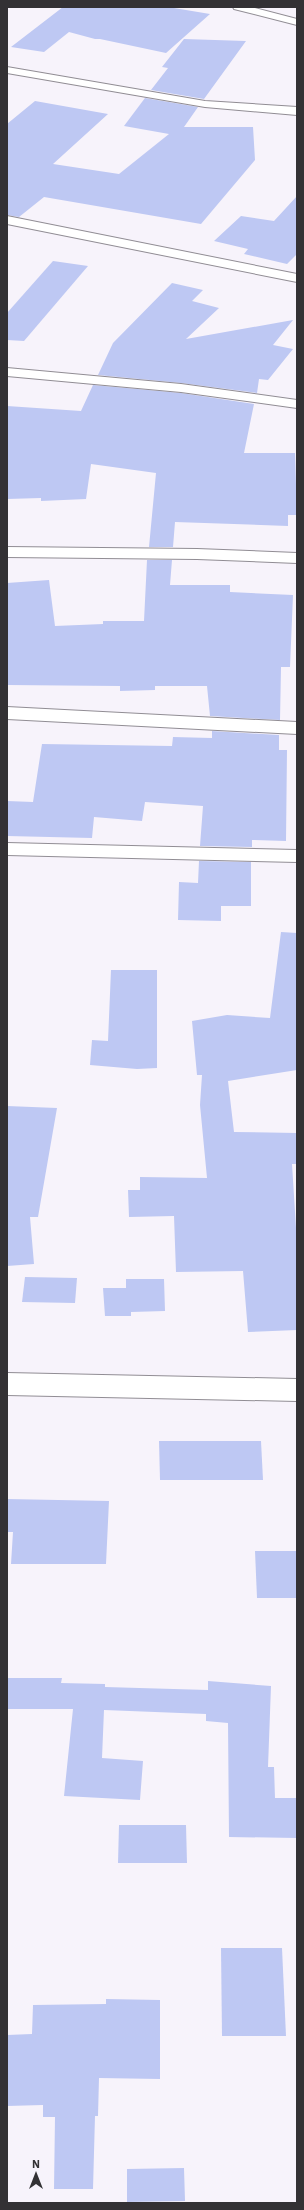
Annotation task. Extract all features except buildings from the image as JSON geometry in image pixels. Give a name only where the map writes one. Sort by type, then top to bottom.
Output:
[{"type":"street","points":[[238,7],[297,22]]},
{"type":"street","points":[[7,70],[205,104],[297,111]]},
{"type":"street","points":[[7,220],[297,278]]},
{"type":"street","points":[[7,372],[181,388],[297,404]]},
{"type":"street","points":[[7,552],[189,554],[297,558]]},
{"type":"street","points":[[7,713],[297,728]]},
{"type":"street","points":[[7,849],[297,856]]},
{"type":"street","points":[[7,1384],[297,1390]]}]
